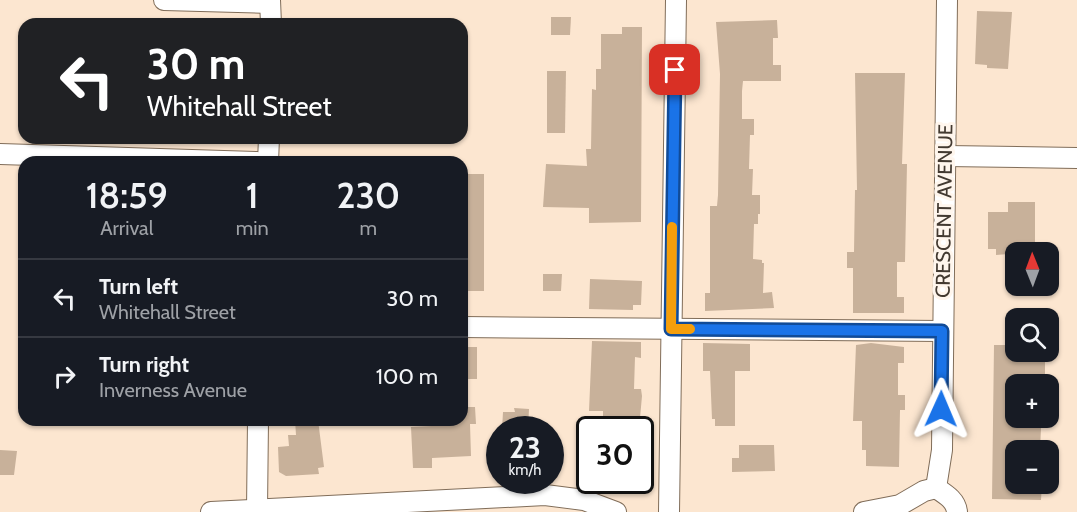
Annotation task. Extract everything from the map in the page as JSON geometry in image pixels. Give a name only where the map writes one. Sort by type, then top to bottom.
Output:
[{"type":"street","points":[[164,0],[270,1],[271,18]]},
{"type":"street","points":[[669,512],[676,0]]},
{"type":"street","name":"CRESCENT AVENUE","points":[[936,488],[942,450],[947,0]]},
{"type":"street","points":[[0,154],[64,156]]},
{"type":"street","points":[[946,156],[1077,158]]},
{"type":"street","points":[[468,327],[942,331]]},
{"type":"street","points":[[257,510],[258,426]]},
{"type":"street","points":[[864,512],[900,505],[924,491],[936,488],[948,496],[957,507],[957,512]]},
{"type":"street","points":[[211,512],[545,495],[584,500],[616,512]]},
{"type":"building","points":[[977,11],[1012,12],[1008,69],[987,68],[987,65],[975,64]]},
{"type":"building","points":[[551,17],[571,17],[570,35],[551,35]]},
{"type":"building","points":[[777,20],[778,38],[773,38],[773,65],[781,65],[781,81],[743,81],[742,91],[742,119],[754,119],[754,135],[750,135],[749,169],[753,169],[752,195],[760,195],[758,224],[754,224],[753,259],[762,260],[764,263],[763,293],[772,292],[774,308],[705,311],[705,293],[710,293],[710,206],[717,206],[718,195],[720,74],[716,22]]},
{"type":"building","points":[[622,27],[642,27],[641,222],[589,223],[589,208],[543,207],[546,164],[587,166],[586,149],[591,149],[592,89],[596,90],[596,69],[601,69],[601,34],[622,34]]},
{"type":"building","points":[[547,71],[566,71],[565,133],[547,133]]},
{"type":"building","points":[[855,73],[905,73],[902,164],[907,164],[905,262],[897,262],[897,297],[904,297],[904,313],[853,313],[853,268],[847,268],[847,252],[854,252],[855,190],[857,190]]},
{"type":"building","points":[[468,174],[484,174],[484,291],[468,291]]},
{"type":"building","points":[[1008,202],[1035,202],[1035,242],[1005,242],[1005,254],[996,255],[996,249],[988,249],[988,212],[1008,212]]},
{"type":"building","points":[[543,274],[562,274],[561,291],[543,291]]},
{"type":"building","points":[[590,279],[642,281],[641,305],[633,305],[633,310],[589,309]]},
{"type":"building","points":[[592,341],[641,342],[641,358],[635,357],[634,389],[641,389],[640,416],[603,416],[603,411],[589,411]]},
{"type":"building","points":[[703,343],[750,344],[750,371],[735,371],[735,426],[715,426],[715,419],[712,419],[710,371],[703,371]]},
{"type":"building","points":[[871,343],[904,347],[904,363],[898,363],[898,395],[905,395],[905,410],[900,410],[899,467],[866,466],[866,450],[862,450],[862,421],[853,421],[856,345]]},
{"type":"building","points":[[994,345],[1005,345],[1005,362],[1045,362],[1045,374],[1005,374],[1005,428],[1041,428],[1040,440],[1005,440],[1005,494],[1041,494],[1041,500],[992,499]]},
{"type":"building","points":[[468,347],[477,347],[477,379],[468,379]]},
{"type":"building","points":[[468,407],[475,407],[476,424],[470,424],[471,456],[432,458],[432,468],[413,468],[411,427],[468,426]]},
{"type":"building","points":[[514,408],[529,409],[529,416],[503,416],[503,412],[515,412]]},
{"type":"building","points":[[295,426],[319,426],[324,467],[318,468],[319,474],[286,476],[279,472],[278,447],[289,446],[288,435],[296,435]]},
{"type":"building","points":[[739,445],[774,445],[775,471],[732,472],[732,458],[739,458]]},
{"type":"building","points":[[0,450],[17,451],[14,475],[0,475]]},
{"type":"slow traffic","points":[[672,227],[671,329],[690,329]]},
{"type":"route","points":[[675,70],[671,329],[942,331],[941,409]]}]
